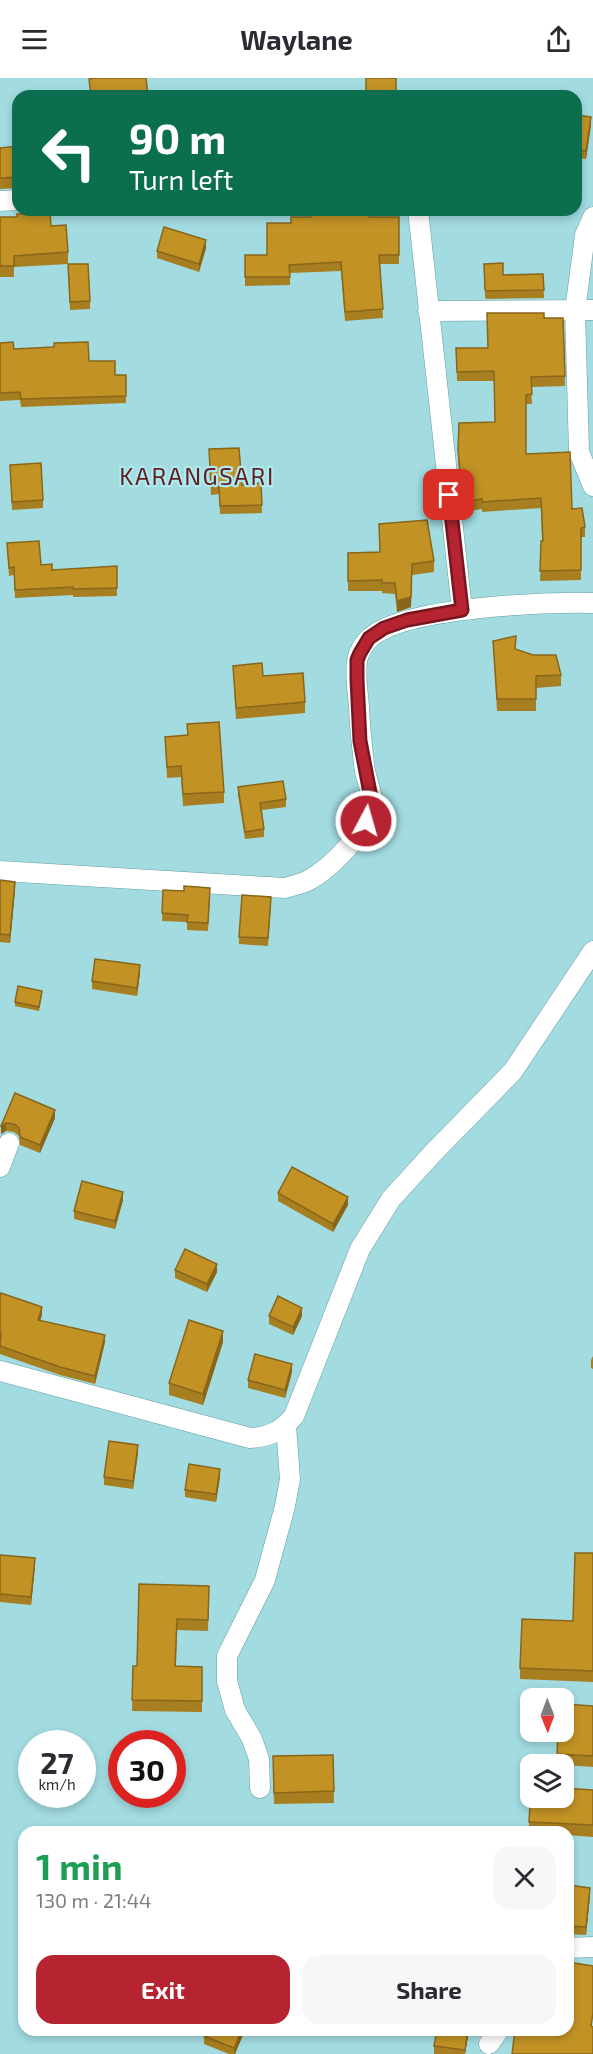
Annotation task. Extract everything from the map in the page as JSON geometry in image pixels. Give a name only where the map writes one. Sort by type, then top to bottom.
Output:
[{"type":"street","points":[[419,216],[462,610]]},
{"type":"street","points":[[593,217],[585,235],[579,452],[593,486]]},
{"type":"street","points":[[428,311],[584,310]]},
{"type":"street","points":[[0,871],[285,888],[305,882],[336,859],[366,821],[372,803],[360,741],[357,680],[357,660],[369,638],[384,628],[407,620],[462,610],[593,603]]},
{"type":"street","points":[[0,1371],[250,1438],[273,1435],[286,1426],[294,1416],[360,1249],[391,1199],[432,1153],[513,1071],[593,951]]},
{"type":"street","points":[[0,1167],[9,1143]]},
{"type":"street","points":[[260,1788],[260,1759],[252,1739],[235,1710],[227,1681],[227,1656],[265,1580],[285,1506],[290,1479],[286,1426]]},
{"type":"street","points":[[574,1948],[593,1947]]},
{"type":"building","points":[[146,78],[147,90],[90,90],[89,79]]},
{"type":"building","points":[[366,78],[396,78],[396,90],[366,90]]},
{"type":"building","points":[[582,116],[591,117],[586,151],[582,151]]},
{"type":"building","points":[[12,147],[12,177],[0,178],[0,148]]},
{"type":"building","points":[[50,216],[51,226],[66,225],[68,252],[14,256],[14,266],[0,266],[0,217]]},
{"type":"building","points":[[291,217],[399,217],[399,255],[379,255],[383,309],[345,312],[341,262],[289,265],[290,277],[245,277],[245,255],[267,255],[267,223],[291,223]]},
{"type":"building","points":[[164,227],[206,240],[199,264],[157,251]]},
{"type":"building","points":[[503,263],[503,275],[543,274],[544,290],[486,291],[484,264]]},
{"type":"building","points":[[68,264],[88,264],[90,301],[70,302]]},
{"type":"building","points":[[487,313],[544,313],[544,318],[563,318],[565,376],[531,377],[532,394],[526,395],[526,454],[570,452],[572,509],[582,508],[585,527],[581,528],[581,570],[540,571],[541,541],[543,541],[541,498],[482,502],[482,499],[463,502],[458,450],[459,423],[495,422],[494,371],[457,372],[456,348],[488,348]]},
{"type":"building","points":[[13,342],[14,349],[54,347],[54,343],[88,342],[89,361],[115,361],[115,375],[126,375],[126,396],[21,399],[20,392],[0,393],[0,343]]},
{"type":"building","points":[[239,448],[242,485],[261,483],[262,505],[220,506],[219,486],[211,487],[209,449]]},
{"type":"building","points":[[41,463],[43,500],[12,502],[10,465]]},
{"type":"building","points":[[427,520],[434,561],[412,564],[411,597],[397,601],[395,583],[382,583],[382,580],[348,581],[348,553],[380,552],[379,524]]},
{"type":"building","points":[[39,541],[41,565],[52,564],[52,570],[117,566],[117,588],[73,589],[73,587],[15,590],[14,567],[9,568],[7,543]]},
{"type":"building","points":[[516,636],[515,649],[533,655],[556,655],[561,675],[536,676],[536,699],[497,699],[493,641]]},
{"type":"building","points":[[262,663],[263,676],[303,673],[305,702],[236,708],[233,666]]},
{"type":"building","points":[[219,722],[224,792],[183,794],[181,766],[167,767],[165,737],[188,735],[187,724]]},
{"type":"building","points":[[283,781],[286,799],[260,803],[264,829],[245,832],[238,787]]},
{"type":"building","points":[[0,880],[15,882],[10,935],[0,934]]},
{"type":"building","points":[[184,886],[210,888],[208,923],[187,922],[188,915],[162,913],[163,890],[184,891]]},
{"type":"building","points":[[242,895],[271,897],[268,938],[239,937]]},
{"type":"building","points":[[95,959],[140,965],[137,988],[92,981]]},
{"type":"building","points":[[18,986],[42,991],[39,1007],[15,1002]]},
{"type":"building","points":[[15,1093],[55,1110],[40,1145],[20,1137],[19,1128],[14,1124],[6,1123],[1,1126]]},
{"type":"building","points":[[292,1167],[348,1197],[333,1224],[278,1193]]},
{"type":"building","points":[[82,1181],[123,1192],[115,1221],[74,1211]]},
{"type":"building","points":[[185,1249],[217,1264],[207,1284],[175,1270]]},
{"type":"building","points":[[1,1293],[42,1307],[38,1320],[105,1335],[95,1376],[60,1367],[0,1346]]},
{"type":"building","points":[[278,1296],[302,1308],[293,1327],[269,1316]]},
{"type":"building","points":[[189,1320],[223,1331],[203,1394],[169,1383]]},
{"type":"building","points":[[255,1354],[292,1364],[285,1390],[248,1380]]},
{"type":"building","points":[[109,1441],[138,1445],[133,1481],[104,1477]]},
{"type":"building","points":[[189,1464],[220,1469],[216,1494],[185,1490]]},
{"type":"building","points":[[575,1553],[593,1553],[593,1671],[520,1668],[522,1619],[573,1621]]},
{"type":"building","points":[[0,1555],[35,1558],[31,1597],[0,1594]]},
{"type":"building","points":[[139,1584],[209,1586],[208,1620],[177,1619],[175,1666],[202,1667],[202,1701],[132,1700],[133,1666],[137,1666]]},
{"type":"building","points":[[574,1705],[593,1706],[593,1756],[557,1754],[558,1742],[574,1742]]},
{"type":"building","points":[[333,1755],[334,1791],[274,1793],[273,1756]]},
{"type":"building","points":[[574,1789],[593,1790],[593,1825],[529,1822],[530,1808],[574,1808]]},
{"type":"building","points":[[574,1886],[590,1888],[586,1927],[574,1926]]},
{"type":"building","points":[[574,1963],[593,1966],[591,2026],[593,2027],[593,2054],[512,2054],[514,2036],[574,2036]]},
{"type":"building","points":[[204,2036],[239,2036],[234,2048]]},
{"type":"building","points":[[436,2036],[467,2036],[465,2050],[434,2046]]},
{"type":"district","name":"KARANGSARI","points":[[197,477]]},
{"type":"route","points":[[366,821],[372,803],[360,741],[357,660],[369,638],[384,628],[407,620],[462,610],[449,495]]}]
